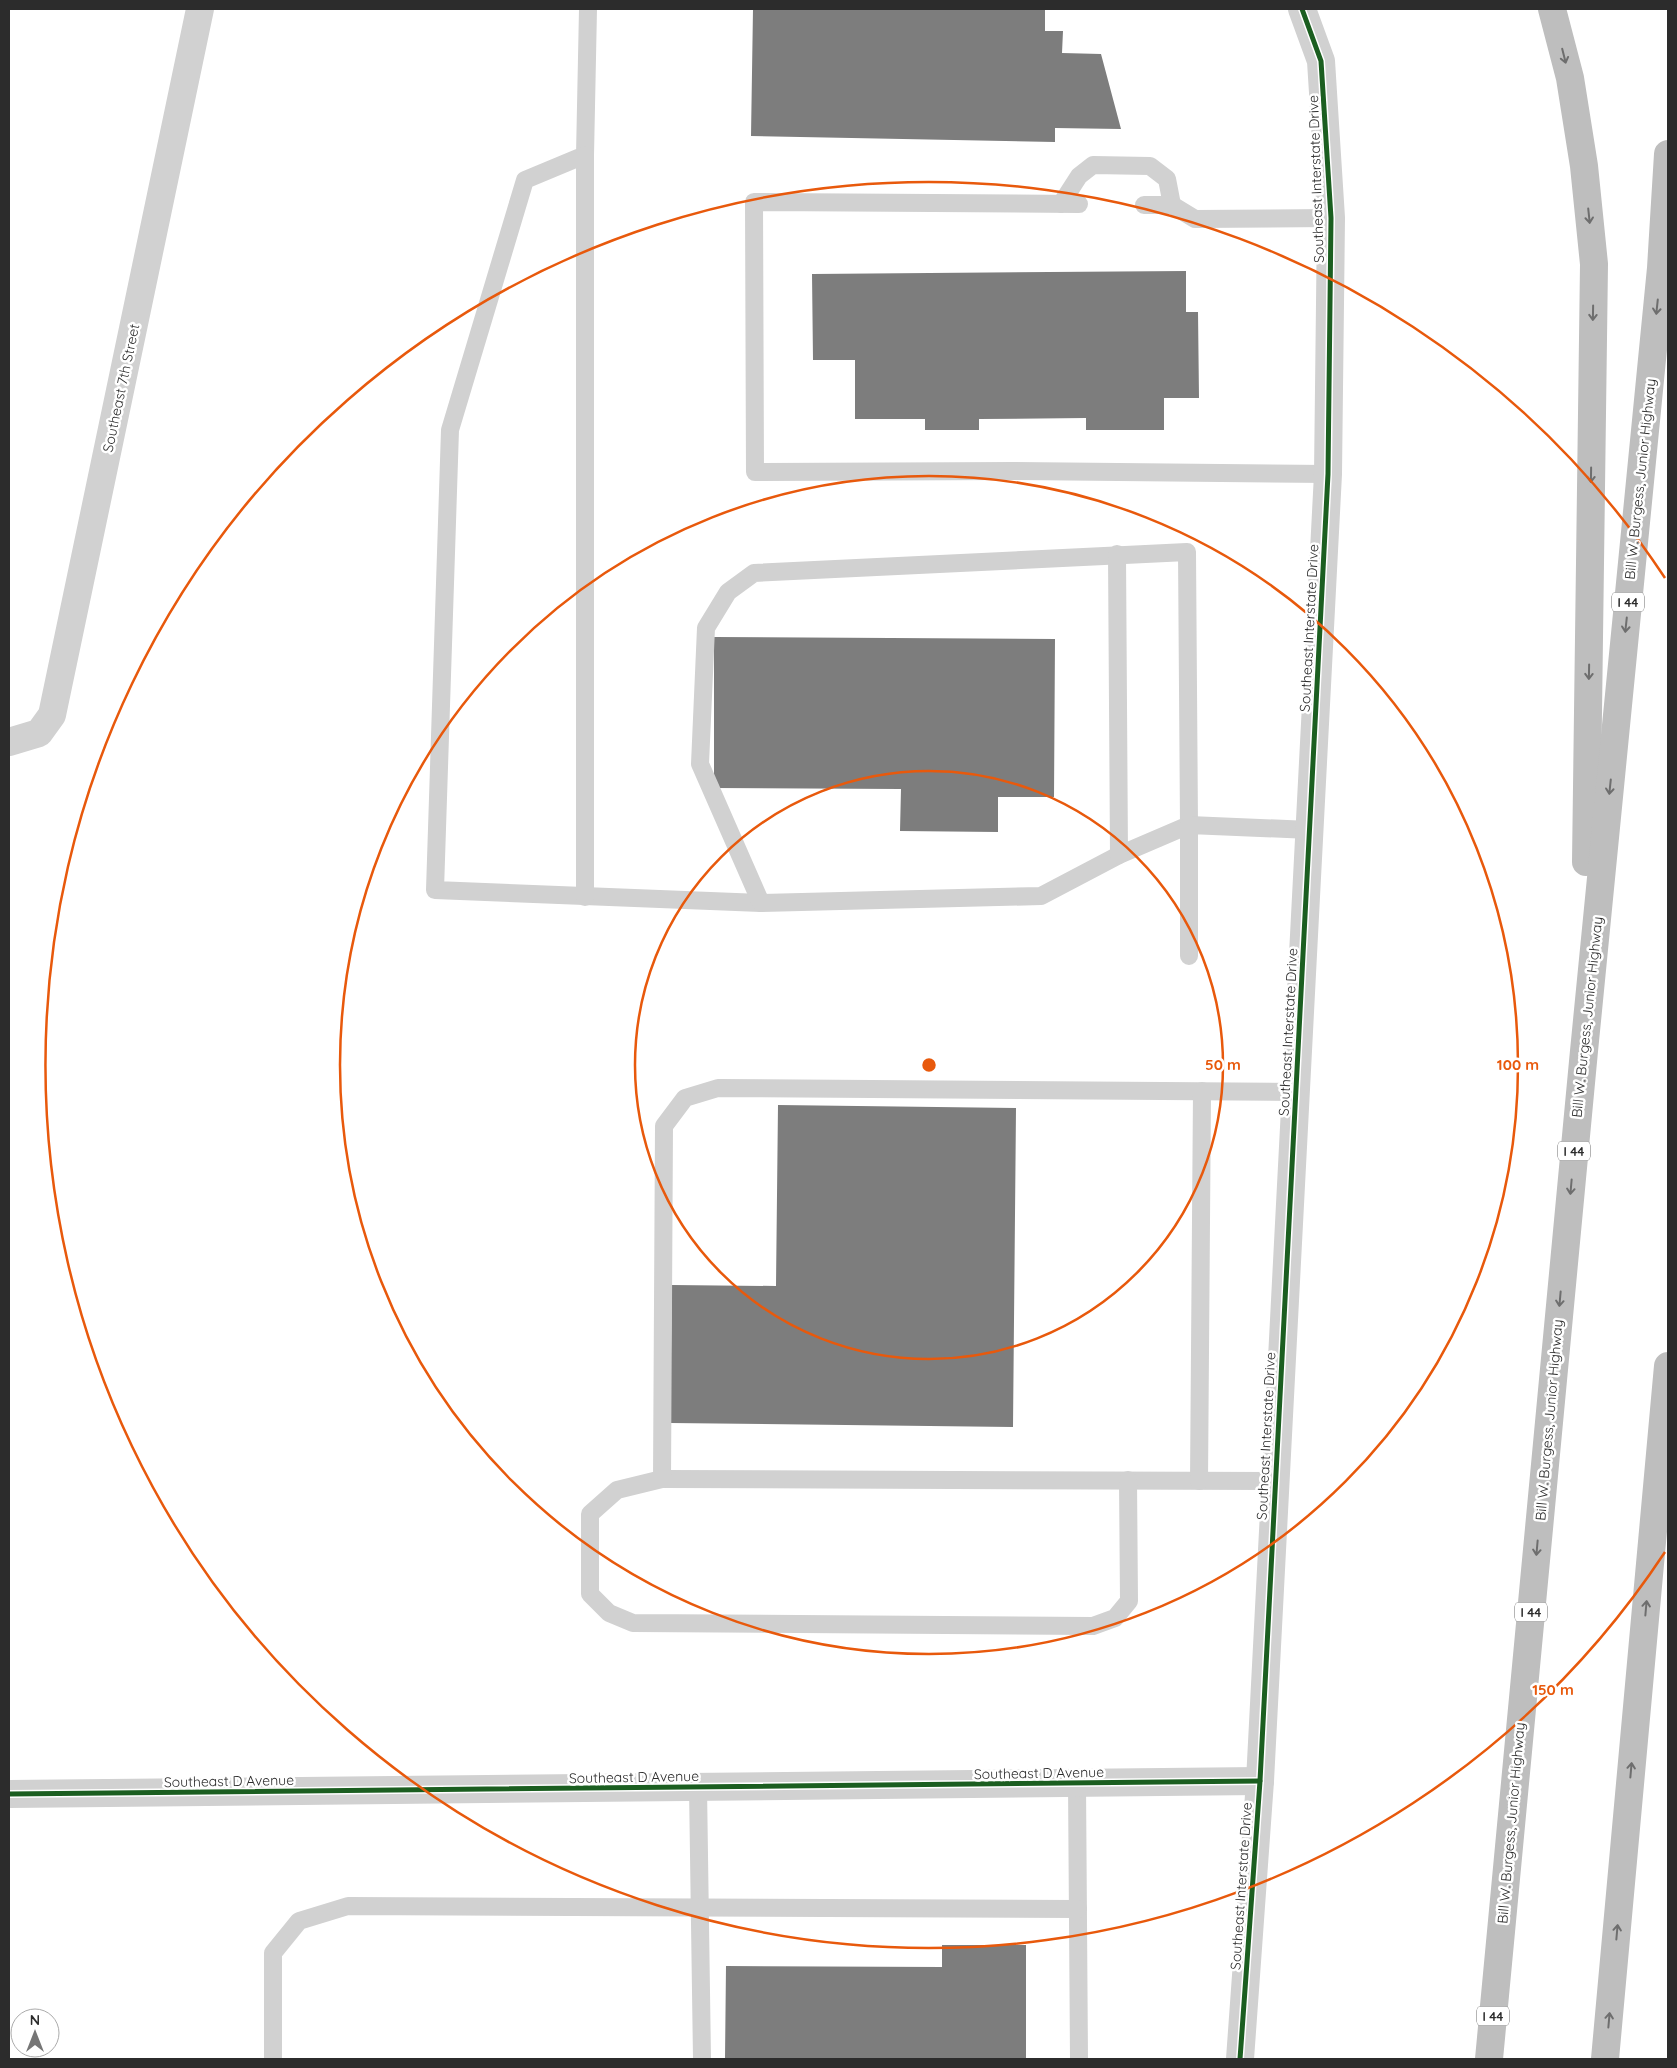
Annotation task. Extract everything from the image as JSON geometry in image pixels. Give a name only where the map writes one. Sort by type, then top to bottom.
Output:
[{"type":"highway","points":[[1552,9],[1570,78],[1584,166],[1594,264],[1584,1051]]},
{"type":"highway","name":"Bill W. Burgess, Junior Highway","points":[[1489,2059],[1584,1051],[1661,268],[1668,154]]},
{"type":"highway","points":[[1605,2059],[1668,1366]]},
{"type":"street","name":"Southeast 7th Street","points":[[9,742],[39,733],[52,715],[200,9]]},
{"type":"street","name":"Southeast Interstate Drive","points":[[1240,2059],[1260,1782],[1328,474],[1331,218],[1321,61],[1302,9]]},
{"type":"street","name":"Southeast D Avenue","points":[[9,1794],[1260,1782]]},
{"type":"lane","points":[[585,898],[585,155],[588,9]]},
{"type":"lane","points":[[585,155],[525,180],[450,430],[435,890],[585,898],[762,903],[1041,896],[1119,855],[1189,825],[1310,830]]},
{"type":"lane","points":[[1172,205],[1167,180],[1150,166],[1122,165],[1093,165],[1079,176],[1070,204],[754,202],[755,472],[1024,471],[1328,474]]},
{"type":"lane","points":[[1144,205],[1172,205],[1195,219],[1331,218]]},
{"type":"lane","points":[[762,903],[700,764],[706,628],[728,592],[754,574],[1117,554],[1187,552],[1189,956]]},
{"type":"lane","points":[[1117,554],[1119,855]]},
{"type":"lane","points":[[662,1479],[664,1126],[685,1098],[718,1088],[1296,1092]]},
{"type":"lane","points":[[1198,1481],[1202,1091]]},
{"type":"lane","points":[[1128,1480],[1129,1601],[1115,1618],[1093,1626],[633,1623],[609,1613],[590,1594],[590,1514],[617,1490],[662,1479],[1128,1480],[1275,1481]]},
{"type":"lane","points":[[1078,1783],[1079,2059]]},
{"type":"lane","points":[[698,1787],[702,2059]]},
{"type":"lane","points":[[273,2059],[273,1953],[299,1921],[348,1906],[1078,1909]]},
{"type":"building","points":[[753,9],[1045,9],[1045,31],[1063,31],[1062,53],[1101,54],[1121,129],[1055,128],[1055,142],[751,136]]},
{"type":"building","points":[[1186,271],[1186,312],[1198,312],[1199,398],[1164,398],[1164,430],[1086,430],[1086,418],[979,419],[979,430],[925,430],[925,419],[855,419],[855,360],[813,360],[812,274]]},
{"type":"building","points":[[714,637],[1055,639],[1054,797],[998,797],[998,832],[900,831],[901,789],[714,788]]},
{"type":"building","points":[[778,1105],[1016,1108],[1013,1427],[670,1423],[672,1285],[776,1286]]},
{"type":"building","points":[[942,1945],[1026,1945],[1026,2059],[725,2059],[726,1966],[942,1967]]},
{"type":"cycle path","points":[[1240,2059],[1260,1781],[1328,474],[1331,218],[1321,61],[1302,9]]},
{"type":"cycle path","points":[[9,1794],[1260,1781]]}]
